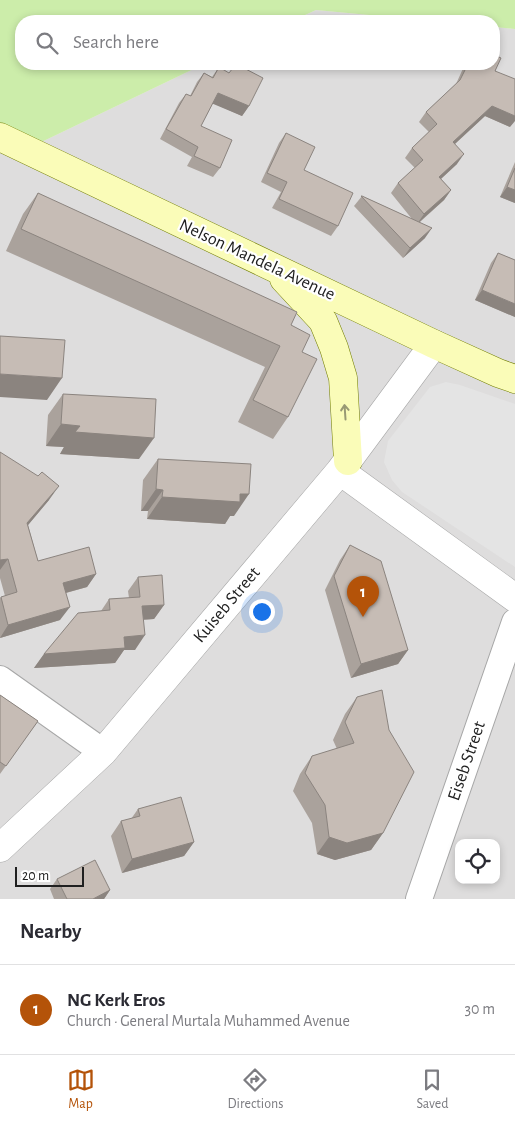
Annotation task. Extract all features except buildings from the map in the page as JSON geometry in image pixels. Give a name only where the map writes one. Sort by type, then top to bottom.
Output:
[{"type":"main road","name":"Nelson Mandela Avenue","points":[[0,137],[434,344],[515,379]]},
{"type":"main road","points":[[274,268],[323,321],[334,348],[343,378],[344,466]]},
{"type":"street","name":"Kuiseb Street","points":[[0,848],[103,752],[344,466],[434,344]]},
{"type":"street","points":[[344,466],[515,598]]},
{"type":"street","name":"Eiseb Street","points":[[419,899],[515,622]]},
{"type":"street","points":[[0,679],[103,752]]},
{"type":"shaded area","points":[[316,10],[369,15],[305,15]]},
{"type":"shaded area","points":[[500,28],[515,29],[515,899],[0,899],[0,134],[29,148],[192,70],[500,70]]},
{"type":"shaded area","points":[[446,382],[515,404],[515,567],[402,492],[392,480],[384,462],[388,441],[430,387]]},
{"type":"green space","points":[[0,0],[515,0],[515,29],[500,28],[500,15],[369,15],[316,10],[305,15],[15,15],[15,70],[192,70],[29,148],[0,134]]},
{"type":"place","name":"NG Kerk Eros","points":[[363,617]]}]
